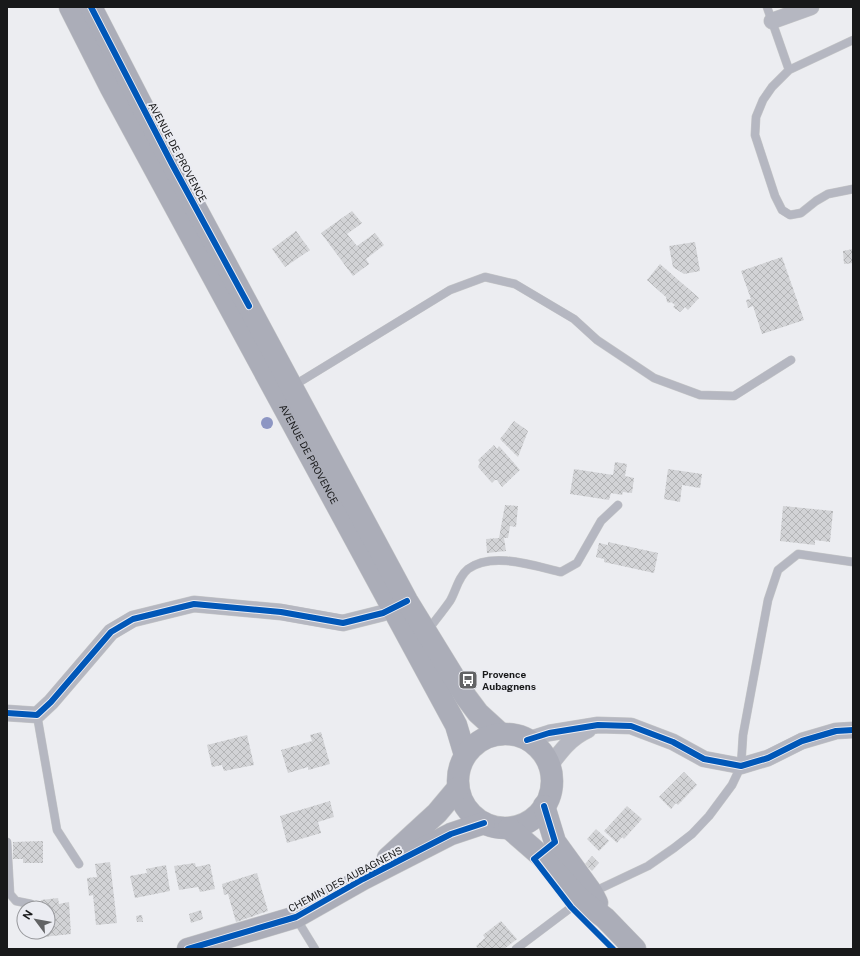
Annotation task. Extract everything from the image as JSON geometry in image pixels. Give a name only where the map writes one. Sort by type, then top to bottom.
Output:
[{"type":"main road","name":"AVENUE DE PROVENCE","points":[[85,10],[111,88],[285,392],[419,638],[456,725],[465,755]]},
{"type":"main road","name":"AVENUE DE PROVENCE","points":[[419,638],[478,713],[502,734]]},
{"type":"main road","points":[[502,734],[515,735],[527,740],[537,747],[544,756],[549,767],[552,780],[550,794],[544,806],[535,817],[522,824],[509,828],[496,827],[484,823],[472,815],[463,803],[458,788],[460,766],[465,755],[475,744],[487,737],[502,734]]},
{"type":"main road","name":"CHEMIN DES AUBAGNENS","points":[[363,879],[437,812],[458,788]]},
{"type":"main road","points":[[544,806],[555,842],[586,896]]},
{"type":"main road","name":"CHEMIN DES AUBAGNENS","points":[[188,949],[296,917],[363,879],[451,834],[484,823]]},
{"type":"main road","points":[[509,828],[586,896],[635,949]]},
{"type":"street","points":[[770,14],[811,7]]},
{"type":"street","points":[[7,713],[38,715],[111,632],[132,619],[194,604],[281,612],[343,623],[383,613],[400,605]]},
{"type":"street","points":[[549,767],[561,751],[577,735],[598,725]]},
{"type":"street","points":[[527,740],[549,733],[598,725],[631,726],[673,742],[704,759],[741,766],[768,758],[802,741],[836,731],[853,730]]},
{"type":"lane","points":[[770,14],[790,70]]},
{"type":"lane","points":[[853,40],[790,70],[772,87],[763,100],[756,117],[755,135],[775,196],[782,210],[790,215],[801,213],[828,194],[853,188]]},
{"type":"lane","points":[[285,392],[450,290],[485,277],[515,284],[574,319],[597,340],[654,378],[700,395],[734,396],[790,360]]},
{"type":"lane","points":[[419,638],[450,600],[459,581],[468,569],[483,562],[507,560],[561,572],[577,563],[601,520],[618,505]]},
{"type":"lane","points":[[516,949],[586,896],[648,866],[692,834],[710,816],[732,785],[741,766],[742,735],[768,600],[778,570],[798,554],[853,562]]},
{"type":"lane","points":[[38,715],[57,830],[79,864]]},
{"type":"lane","points":[[7,842],[10,894],[16,901]]},
{"type":"lane","points":[[296,917],[315,949]]},
{"type":"building","points":[[352,211],[362,223],[347,234],[357,246],[375,233],[384,245],[366,259],[369,264],[353,276],[321,233]]},
{"type":"building","points":[[296,231],[310,250],[285,267],[272,249]]},
{"type":"building","points":[[695,242],[700,271],[684,274],[673,267],[669,246]]},
{"type":"building","points":[[853,249],[853,263],[844,264],[843,251]]},
{"type":"building","points":[[782,257],[804,320],[762,334],[753,306],[748,308],[746,300],[751,299],[741,271]]},
{"type":"building","points":[[660,264],[699,298],[688,310],[685,307],[680,312],[673,307],[675,305],[671,302],[667,302],[666,297],[647,280]]},
{"type":"building","points":[[514,421],[528,431],[518,457],[500,439]]},
{"type":"building","points":[[494,445],[497,449],[499,446],[520,470],[502,487],[497,480],[492,483],[478,467],[480,463],[478,460]]},
{"type":"building","points":[[615,462],[627,464],[625,476],[634,478],[632,493],[623,492],[622,495],[611,493],[609,500],[570,494],[574,469],[613,475]]},
{"type":"building","points":[[668,469],[702,474],[700,488],[682,485],[680,502],[664,499]]},
{"type":"building","points":[[505,505],[518,506],[516,527],[510,526],[508,538],[504,538],[506,551],[487,553],[486,539],[499,538]]},
{"type":"building","points":[[783,506],[833,511],[830,542],[815,540],[815,545],[780,541]]},
{"type":"building","points":[[608,542],[658,553],[654,573],[604,562],[604,559],[596,557],[599,543],[608,545]]},
{"type":"building","points":[[321,732],[330,764],[308,770],[308,767],[288,773],[281,750],[312,741],[310,735]]},
{"type":"building","points":[[247,735],[254,765],[224,771],[222,765],[212,767],[207,745]]},
{"type":"building","points":[[684,772],[697,785],[678,805],[676,803],[671,809],[659,797]]},
{"type":"building","points":[[330,801],[334,817],[318,822],[321,833],[287,843],[280,816]]},
{"type":"building","points":[[627,806],[642,819],[624,839],[622,837],[617,843],[604,831]]},
{"type":"building","points":[[596,829],[609,841],[599,851],[587,839]]},
{"type":"building","points":[[43,841],[43,863],[23,863],[23,859],[13,859],[13,842]]},
{"type":"building","points":[[592,856],[599,863],[592,871],[585,864]]},
{"type":"building","points":[[110,862],[117,923],[96,925],[93,895],[89,896],[87,878],[97,877],[95,864]]},
{"type":"building","points":[[195,863],[196,867],[210,864],[215,889],[200,892],[198,887],[179,890],[174,866]]},
{"type":"building","points":[[166,865],[170,891],[135,898],[130,876],[147,873],[146,869]]},
{"type":"building","points":[[257,873],[268,911],[236,922],[228,894],[224,895],[222,884]]},
{"type":"building","points":[[58,898],[59,904],[69,902],[71,934],[56,936],[56,900],[41,900]]},
{"type":"building","points":[[201,910],[203,919],[191,923],[189,914]]},
{"type":"building","points":[[142,915],[143,922],[137,922],[136,916]]},
{"type":"building","points":[[501,921],[517,939],[504,949],[478,949],[476,946],[485,938],[483,935]]},
{"type":"cycle path","points":[[91,7],[172,164],[249,306]]},
{"type":"cycle path","points":[[7,713],[37,715],[51,702],[111,632],[133,619],[194,604],[281,612],[343,623],[383,613],[407,601]]},
{"type":"cycle path","points":[[527,740],[549,733],[598,725],[631,726],[673,742],[704,759],[741,766],[768,758],[802,741],[836,731],[853,730]]},
{"type":"cycle path","points":[[544,806],[555,842],[534,859],[571,907],[613,949]]},
{"type":"cycle path","points":[[188,949],[296,917],[363,879],[451,834],[484,823]]},
{"type":"place","name":"Provence Aubagnens","points":[[468,680]]}]
